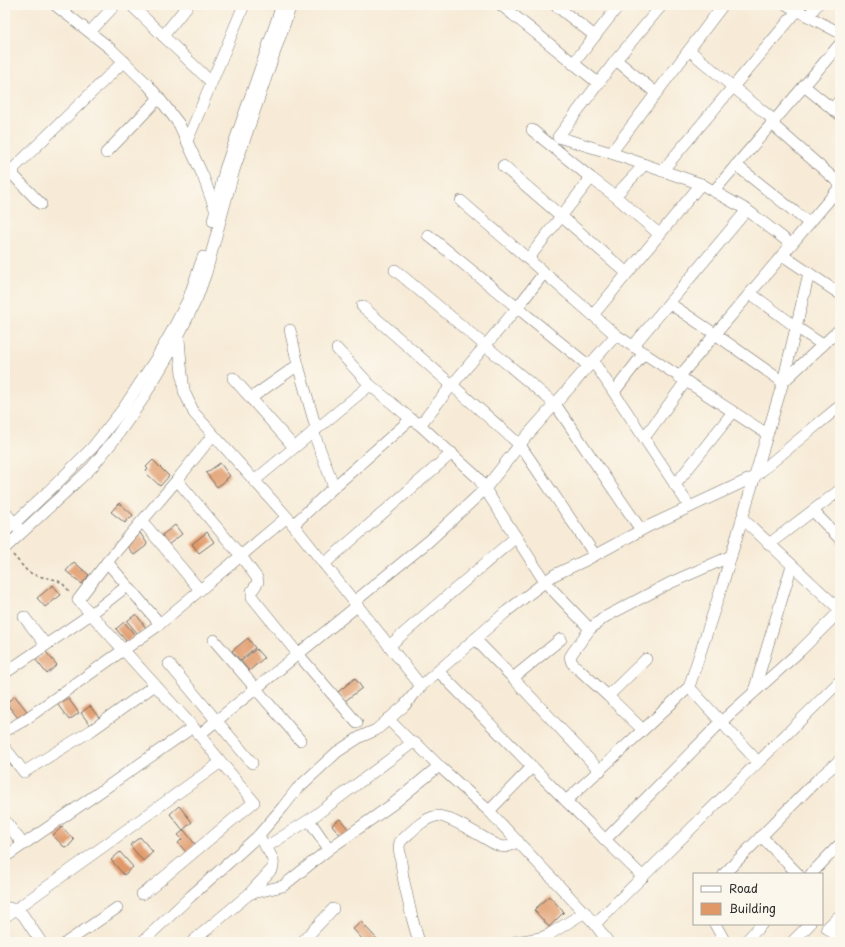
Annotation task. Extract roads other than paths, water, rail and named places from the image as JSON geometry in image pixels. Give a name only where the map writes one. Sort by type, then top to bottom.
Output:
[{"type":"street","points":[[55,5],[111,49],[148,85],[159,98],[178,124],[219,211]]},
{"type":"street","points":[[90,32],[115,5]]},
{"type":"street","points":[[132,5],[211,82]]},
{"type":"street","points":[[163,36],[188,5]]},
{"type":"street","points":[[187,141],[244,5]]},
{"type":"street","points":[[5,532],[92,448],[123,409],[157,357],[176,334],[197,298],[206,273],[219,211],[225,169],[282,5]]},
{"type":"street","points":[[219,211],[291,5]]},
{"type":"street","points":[[555,5],[595,36]]},
{"type":"street","points":[[573,64],[619,5]]},
{"type":"street","points":[[554,141],[616,60],[662,5]]},
{"type":"street","points":[[611,153],[723,5]]},
{"type":"street","points":[[787,5],[840,34]]},
{"type":"street","points":[[808,16],[817,5]]},
{"type":"street","points":[[507,7],[573,64],[598,83]]},
{"type":"street","points":[[662,171],[797,11]]},
{"type":"street","points":[[714,191],[840,44]]},
{"type":"street","points":[[644,438],[682,379],[715,334],[840,185],[733,87],[689,50]]},
{"type":"street","points":[[616,60],[656,93]]},
{"type":"street","points":[[41,204],[14,176],[13,173],[15,167],[124,61]]},
{"type":"street","points":[[804,86],[836,112],[840,100]]},
{"type":"street","points":[[106,153],[159,98]]},
{"type":"street","points":[[532,130],[554,141],[611,153],[700,184],[748,210],[791,244]]},
{"type":"street","points":[[554,141],[591,178],[615,196],[659,234]]},
{"type":"street","points":[[615,196],[644,165]]},
{"type":"street","points":[[736,165],[808,223]]},
{"type":"street","points":[[503,166],[627,273]]},
{"type":"street","points":[[528,259],[591,178]]},
{"type":"street","points":[[593,315],[700,184]]},
{"type":"street","points":[[461,201],[616,335],[767,434]]},
{"type":"street","points":[[633,346],[748,210]]},
{"type":"street","points":[[428,235],[517,308],[591,364],[614,392],[690,507]]},
{"type":"street","points":[[782,255],[840,294]]},
{"type":"street","points":[[395,270],[555,404],[642,530]]},
{"type":"street","points":[[5,731],[22,721],[160,624],[241,556],[290,521],[416,422],[452,384],[517,308],[544,273]]},
{"type":"street","points":[[566,802],[689,687],[722,586],[783,382],[808,273]]},
{"type":"street","points":[[750,293],[823,345]]},
{"type":"street","points":[[669,303],[783,382]]},
{"type":"street","points":[[362,306],[520,445],[595,555]]},
{"type":"street","points":[[783,382],[840,329]]},
{"type":"street","points":[[290,330],[315,430],[334,487]]},
{"type":"street","points":[[176,334],[184,391],[194,413],[290,521],[421,686]]},
{"type":"street","points":[[6,547],[92,466],[114,440],[142,400],[170,353],[176,334]]},
{"type":"street","points":[[5,857],[196,731],[216,721],[298,654],[429,541],[485,489],[520,445],[616,335]]},
{"type":"street","points":[[337,349],[370,384],[452,453],[478,478],[545,582],[590,629]]},
{"type":"street","points":[[614,392],[644,353]]},
{"type":"street","points":[[251,398],[298,365]]},
{"type":"street","points":[[233,378],[294,448]]},
{"type":"street","points":[[254,481],[370,384]]},
{"type":"street","points":[[142,942],[190,896],[258,836],[283,808],[297,789],[337,752],[360,737],[376,730],[404,706],[421,686],[507,611],[554,575],[642,530],[754,477],[840,406]]},
{"type":"street","points":[[675,485],[733,412]]},
{"type":"street","points":[[142,894],[254,802],[196,731],[78,600],[107,562],[213,435]]},
{"type":"street","points":[[324,564],[452,453]]},
{"type":"street","points":[[176,480],[241,556],[256,578],[258,582],[252,591],[252,597],[357,723]]},
{"type":"street","points":[[769,544],[840,490]]},
{"type":"street","points":[[813,511],[840,538]]},
{"type":"street","points":[[5,512],[22,532]]},
{"type":"street","points":[[605,840],[721,722],[800,651],[840,611],[742,518]]},
{"type":"street","points":[[142,521],[200,590]]},
{"type":"street","points":[[389,646],[516,537]]},
{"type":"street","points":[[643,730],[572,663],[570,657],[590,629],[605,617],[670,583],[731,556]]},
{"type":"street","points":[[107,562],[160,624]]},
{"type":"street","points":[[754,692],[792,565]]},
{"type":"street","points":[[5,673],[91,614],[127,586]]},
{"type":"street","points":[[24,617],[46,645]]},
{"type":"street","points":[[475,639],[600,771]]},
{"type":"street","points":[[513,678],[561,639]]},
{"type":"street","points":[[214,640],[300,740]]},
{"type":"street","points":[[608,696],[646,659]]},
{"type":"street","points":[[169,664],[252,763]]},
{"type":"street","points":[[438,671],[566,802],[643,877]]},
{"type":"street","points":[[595,924],[840,681]]},
{"type":"street","points":[[5,748],[24,772],[92,730],[155,686]]},
{"type":"street","points":[[689,687],[758,762]]},
{"type":"street","points":[[388,719],[412,743],[418,745],[438,766],[489,811],[585,912],[608,942]]},
{"type":"street","points":[[266,847],[309,820],[412,743]]},
{"type":"street","points":[[725,873],[817,780],[840,760]]},
{"type":"street","points":[[5,917],[221,762]]},
{"type":"street","points":[[249,894],[283,886],[329,848],[392,804],[438,766]]},
{"type":"street","points":[[489,811],[532,767]]},
{"type":"street","points":[[418,942],[403,877],[399,846],[400,842],[422,822],[434,816],[440,816],[453,821],[497,846],[504,848],[518,841]]},
{"type":"street","points":[[309,820],[329,848]]},
{"type":"street","points":[[5,821],[23,844]]},
{"type":"street","points":[[192,942],[249,894],[272,869],[274,861],[258,836]]},
{"type":"street","points":[[761,836],[797,873]]},
{"type":"street","points":[[812,873],[840,844]]},
{"type":"street","points":[[5,907],[16,910],[23,915],[41,942]]},
{"type":"street","points":[[67,942],[117,908]]},
{"type":"street","points":[[302,942],[333,909]]},
{"type":"street","points":[[515,942],[541,938],[585,912]]},
{"type":"street","points":[[840,914],[822,926],[840,939]]},
{"type":"street","points":[[716,925],[725,942]]},
{"type":"street","points":[[745,942],[761,925]]},
{"type":"street","points":[[792,942],[809,925]]}]
